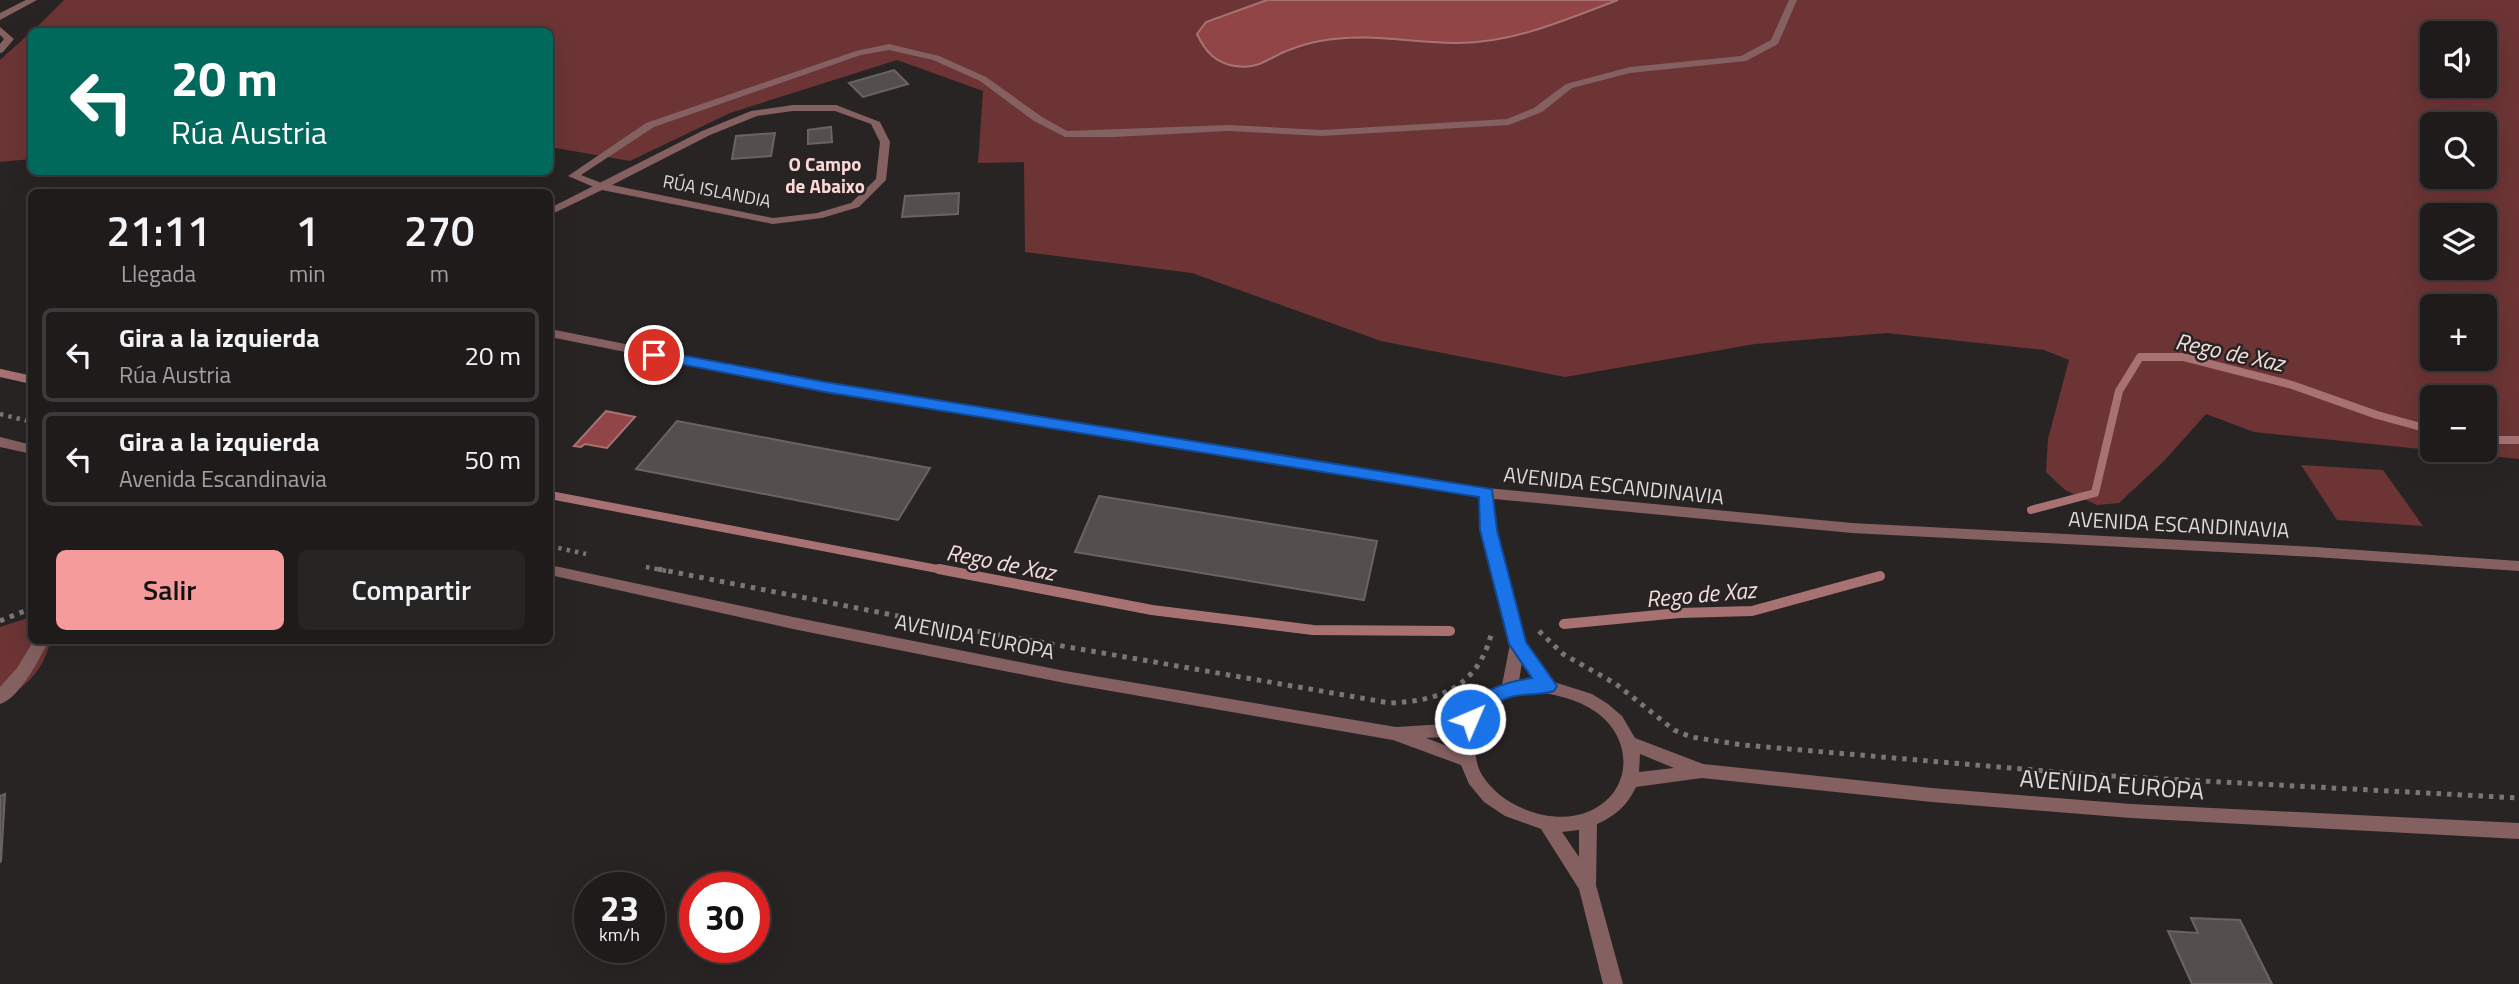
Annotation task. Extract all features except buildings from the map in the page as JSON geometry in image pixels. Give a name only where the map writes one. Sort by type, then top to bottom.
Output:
[{"type":"street","points":[[0,17],[33,0]]},
{"type":"street","points":[[600,186],[573,176],[650,125],[859,53],[889,47],[936,58],[983,79],[1038,119],[1065,134],[1228,128],[1322,133],[1509,122],[1538,110],[1569,86],[1630,70],[1743,59],[1775,42],[1793,0]]},
{"type":"street","points":[[0,30],[9,39],[0,50]]},
{"type":"street","name":"RÚA ISLANDIA","points":[[553,210],[600,186],[706,133],[755,113],[793,108],[836,108],[875,122],[885,142],[881,180],[855,205],[818,216],[773,221],[600,186]]},
{"type":"street","name":"AVENIDA ESCANDINAVIA","points":[[553,334],[797,382],[1487,493],[1840,527],[2315,552],[2519,566]]},
{"type":"street","points":[[0,442],[28,449]]},
{"type":"street","points":[[1487,493],[1489,530],[1518,644],[1548,686]]},
{"type":"street","name":"AVENIDA EUROPA","points":[[553,571],[793,623],[1052,674],[1394,733],[1466,760]]},
{"type":"street","points":[[0,698],[23,672],[40,644]]},
{"type":"street","points":[[1509,691],[1518,644]]},
{"type":"street","points":[[1530,685],[1548,686],[1579,694],[1598,704],[1616,720],[1629,743],[1633,757],[1628,788],[1616,804],[1601,816],[1564,824],[1547,823],[1517,814],[1488,794],[1466,760],[1464,745],[1470,719],[1480,705],[1495,694],[1530,685]]},
{"type":"street","name":"AVENIDA EUROPA","points":[[1394,733],[1468,729]]},
{"type":"street","name":"AVENIDA EUROPA","points":[[1629,743],[1702,771]]},
{"type":"street","name":"AVENIDA EUROPA","points":[[1629,781],[1702,771],[1919,794],[2131,811],[2519,831]]},
{"type":"street","points":[[1588,820],[1587,885],[1613,984]]},
{"type":"street","points":[[1547,823],[1587,885]]},
{"type":"path","points":[[0,414],[28,421]]},
{"type":"path","points":[[553,547],[588,554]]},
{"type":"path","points":[[639,566],[959,628],[1391,703],[1414,703],[1435,698],[1454,688],[1481,663],[1487,653],[1491,630]]},
{"type":"path","points":[[0,621],[28,610]]},
{"type":"path","points":[[1529,621],[1563,654],[1616,684],[1659,720],[1691,737],[1743,745],[2066,773],[2519,798]]},
{"type":"shaded area","points":[[64,0],[2519,0],[2519,459],[2497,457],[2497,385],[2420,385],[2420,449],[2254,432],[2206,414],[2164,461],[2119,503],[2097,505],[2065,490],[2046,472],[2048,439],[2069,360],[2044,350],[1887,333],[1755,344],[1565,377],[1381,341],[1192,273],[1025,252],[1024,162],[978,163],[983,91],[897,60],[730,113],[630,161],[553,148],[553,28],[36,28]]},
{"type":"shaded area","points":[[1267,0],[1618,0],[1540,29],[1480,42],[1337,39],[1301,46],[1258,65],[1244,67],[1222,62],[1207,51],[1197,34],[1206,22]]},
{"type":"shaded area","points":[[28,35],[28,159],[0,162],[0,60]]},
{"type":"shaded area","points":[[606,411],[635,417],[607,448],[585,444],[581,447],[574,446]]},
{"type":"shaded area","points":[[2301,465],[2383,470],[2423,526],[2337,520]]},
{"type":"shaded area","points":[[28,618],[28,644],[49,644],[38,670],[18,690],[0,702],[0,627]]},
{"type":"waterway","name":"Rego de Xaz","points":[[2031,510],[2095,493],[2119,391],[2140,357],[2183,357],[2292,385],[2377,415],[2420,427]]},
{"type":"waterway","name":"Rego de Xaz","points":[[0,373],[28,379]]},
{"type":"waterway","name":"Rego de Xaz","points":[[2497,440],[2519,440]]},
{"type":"waterway","name":"Rego de Xaz","points":[[553,496],[948,571]]},
{"type":"waterway","name":"Rego de Xaz","points":[[939,569],[1152,610],[1313,630],[1450,631]]},
{"type":"waterway","name":"Rego de Xaz","points":[[1564,624],[1679,613],[1752,611],[1880,576]]},
{"type":"district","name":"O Campo de Abaixo","points":[[825,174]]},
{"type":"route","points":[[654,355],[825,387],[1487,493],[1489,530],[1518,644],[1548,686],[1530,685],[1495,694],[1480,705],[1470,719]]}]
